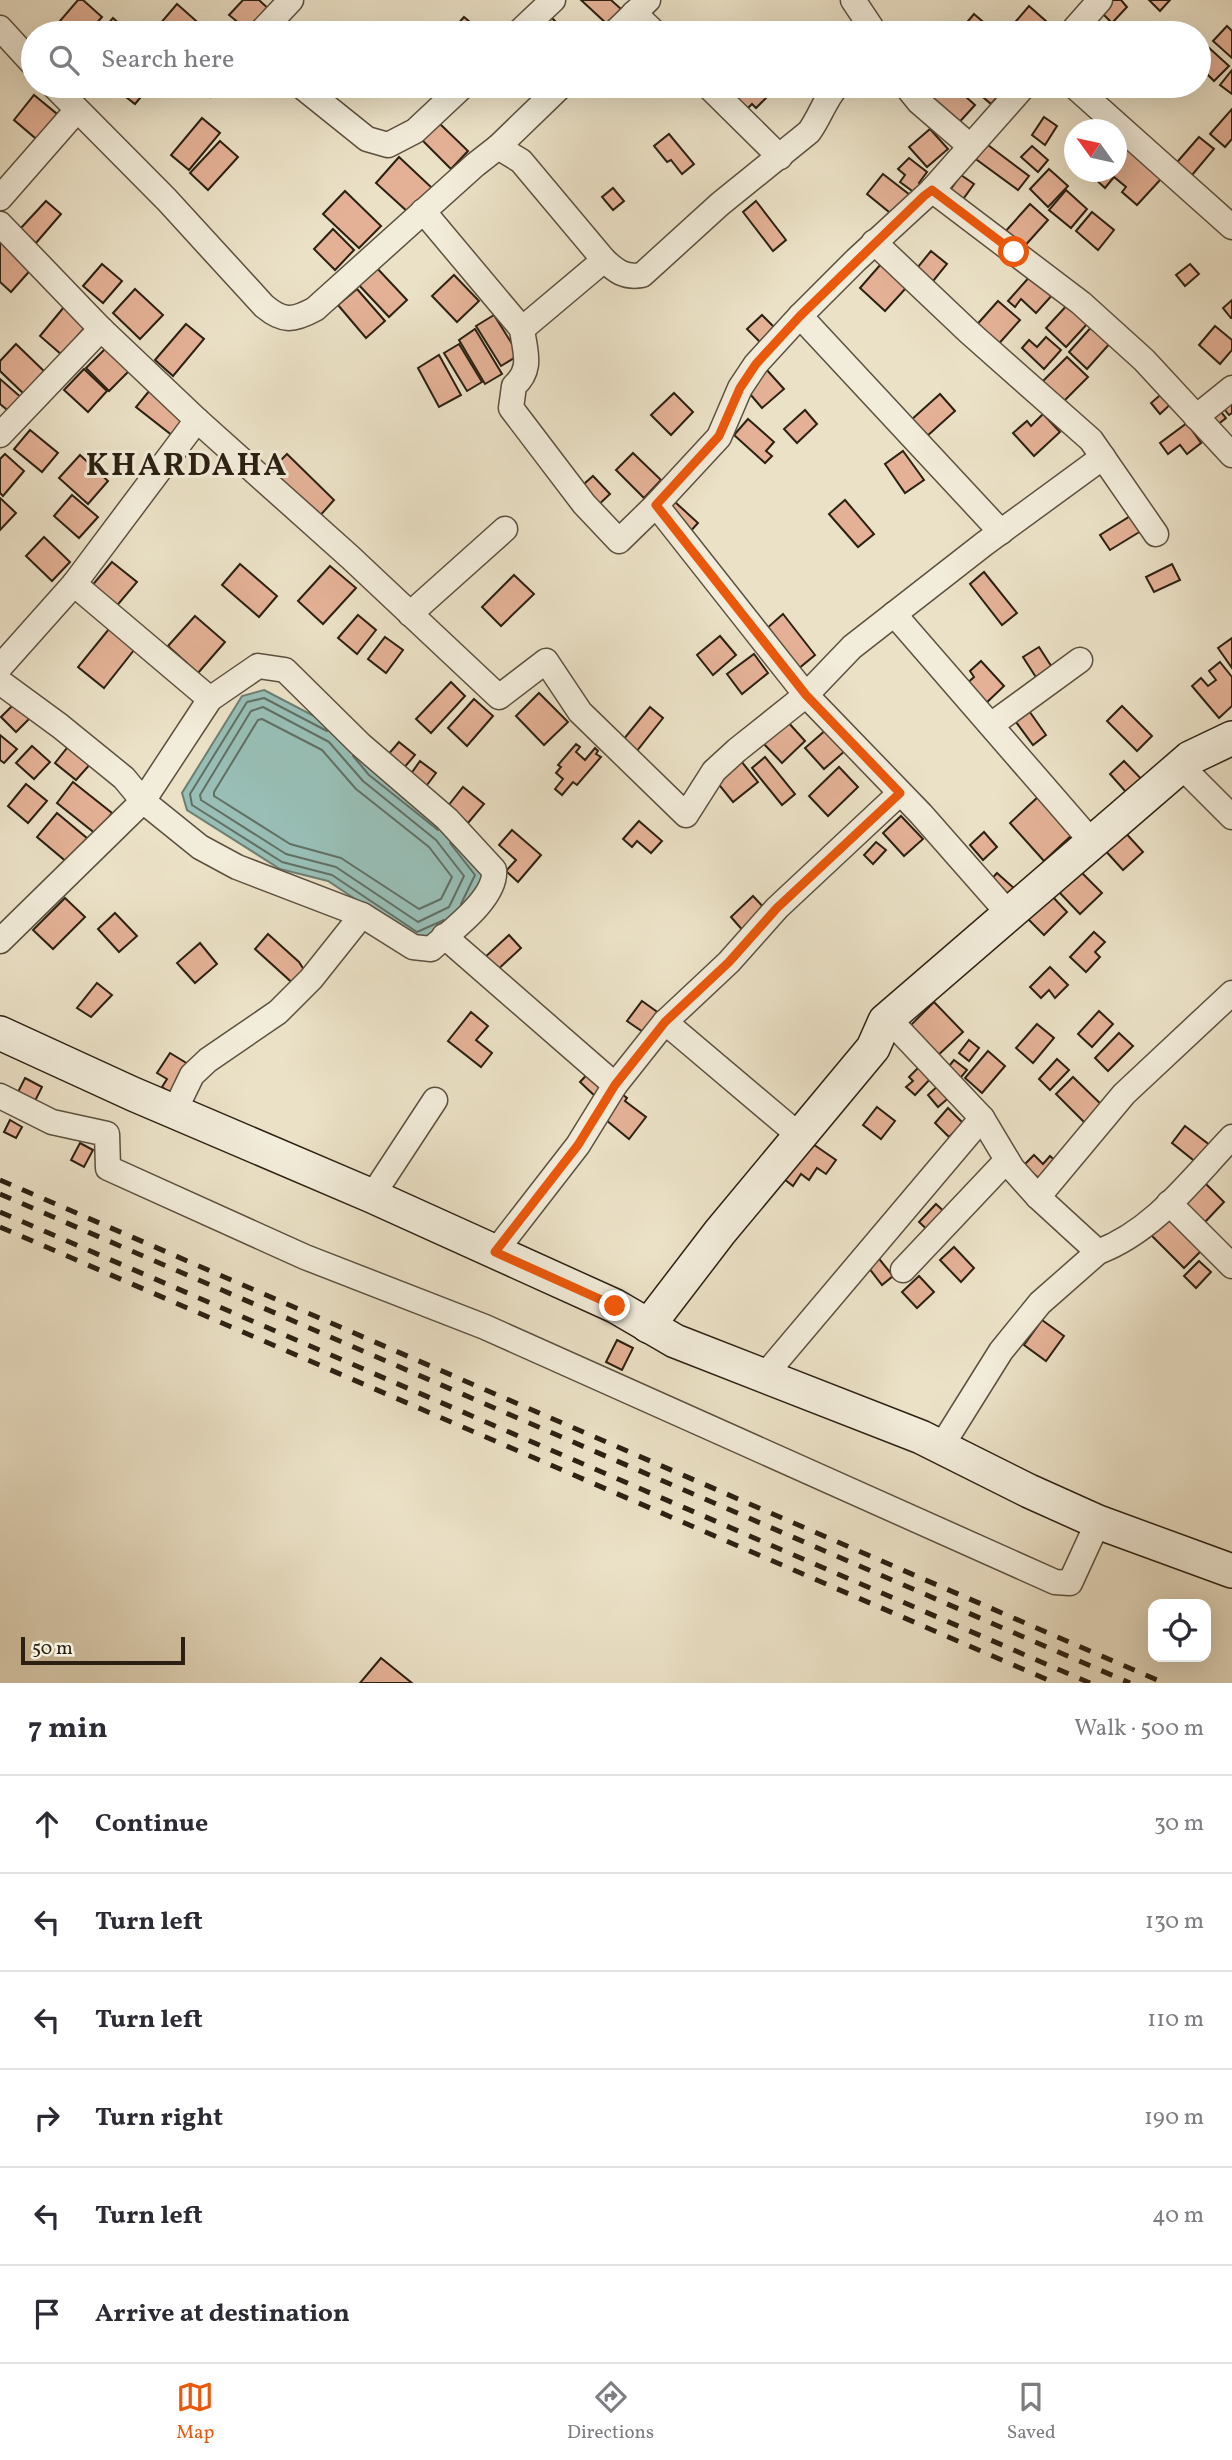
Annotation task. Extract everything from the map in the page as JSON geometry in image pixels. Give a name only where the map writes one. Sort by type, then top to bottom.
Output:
[{"type":"street","points":[[271,21],[291,0]]},
{"type":"street","points":[[531,21],[553,0]]},
{"type":"street","points":[[853,0],[867,21]]},
{"type":"street","points":[[1082,21],[1100,0]]},
{"type":"street","points":[[626,21],[641,7]]},
{"type":"street","points":[[0,28],[21,51]]},
{"type":"street","points":[[66,98],[167,200],[275,315],[297,318],[315,309],[498,147],[549,98]]},
{"type":"street","points":[[315,98],[367,139],[388,145],[415,131],[450,98]]},
{"type":"street","points":[[720,98],[780,157]]},
{"type":"street","points":[[498,147],[521,161],[604,260],[619,273],[631,277],[642,275],[720,204],[809,132],[828,98]]},
{"type":"street","points":[[916,98],[970,146]]},
{"type":"street","points":[[423,211],[522,329],[526,366],[524,377],[514,386],[511,408],[576,494],[619,541],[719,436],[740,388],[756,364],[800,316],[932,190],[1013,98]]},
{"type":"street","points":[[1087,98],[1232,227]]},
{"type":"street","points":[[0,198],[77,110]]},
{"type":"street","points":[[932,190],[1082,303],[1144,360],[1232,455]]},
{"type":"street","points":[[0,224],[101,329],[197,420],[499,697],[546,661],[580,712],[686,815],[714,771],[806,695],[852,647],[1103,457]]},
{"type":"street","points":[[874,243],[970,333],[1091,440],[1156,534]]},
{"type":"street","points":[[522,329],[604,260]]},
{"type":"street","points":[[800,316],[1001,532]]},
{"type":"street","points":[[2,427],[101,329]]},
{"type":"street","points":[[1196,417],[1232,388]]},
{"type":"street","points":[[0,667],[74,584],[197,420]]},
{"type":"street","points":[[656,505],[806,695],[900,793],[1009,914]]},
{"type":"street","points":[[410,614],[505,529]]},
{"type":"street","points":[[74,584],[210,698]]},
{"type":"street","points":[[894,614],[1092,842]]},
{"type":"street","points":[[991,725],[1080,660]]},
{"type":"street","points":[[0,682],[124,778],[143,801],[200,847],[237,867],[362,915],[413,947],[431,949],[488,895],[495,878],[494,870],[447,819],[361,745],[285,670],[258,666],[210,698],[143,801],[0,941]]},
{"type":"street","points":[[648,1326],[720,1233],[873,1048],[885,1021],[1190,758],[1232,738]]},
{"type":"street","points":[[1181,766],[1232,817]]},
{"type":"street","points":[[495,1252],[578,1145],[615,1085],[665,1022],[729,962],[777,908],[900,793]]},
{"type":"street","points":[[174,1112],[191,1075],[208,1060],[278,1012],[311,979],[362,915]]},
{"type":"street","points":[[444,936],[615,1085]]},
{"type":"street","points":[[1038,1198],[1124,1094],[1232,993]]},
{"type":"street","points":[[885,1021],[900,1031],[982,1118],[1006,1160],[1038,1198],[1098,1252]]},
{"type":"street","points":[[665,1022],[801,1137]]},
{"type":"street","points":[[0,1033],[615,1306],[675,1341],[941,1447],[1029,1492],[1098,1522],[1232,1571]]},
{"type":"street","points":[[0,1096],[52,1122],[107,1134],[108,1168],[305,1257],[485,1327],[1055,1582],[1070,1583],[1098,1522]]},
{"type":"street","points":[[372,1196],[435,1100]]},
{"type":"street","points":[[764,1376],[982,1118]]},
{"type":"street","points":[[941,1447],[1001,1351],[1040,1303],[1098,1252],[1118,1245],[1149,1225],[1232,1138]]},
{"type":"street","points":[[903,1270],[1006,1160]]},
{"type":"street","points":[[1169,1203],[1232,1266]]},
{"type":"water","points":[[264,690],[339,729],[448,828],[484,874],[461,919],[418,941],[328,881],[280,869],[187,810],[182,793],[242,696]]},
{"type":"building","points":[[78,0],[83,0],[102,17],[98,21],[60,21]]},
{"type":"building","points":[[243,0],[259,0],[272,12],[263,21],[236,21],[229,15]]},
{"type":"building","points":[[581,0],[611,0],[621,9],[610,21],[604,21]]},
{"type":"building","points":[[1112,0],[1121,0],[1127,7],[1114,21],[1110,21],[1101,12]]},
{"type":"building","points":[[1149,0],[1170,0],[1160,11]]},
{"type":"building","points":[[177,4],[196,21],[162,21]]},
{"type":"building","points":[[1029,6],[1046,21],[1016,21]]},
{"type":"building","points":[[974,14],[982,21],[968,21]]},
{"type":"building","points":[[1227,26],[1232,31],[1232,58],[1213,41]]},
{"type":"building","points":[[1211,50],[1229,66],[1214,81],[1211,78]]},
{"type":"building","points":[[1232,70],[1232,94],[1220,85]]},
{"type":"building","points":[[32,98],[38,98],[62,118],[41,143],[14,120]]},
{"type":"building","points":[[127,98],[140,98],[135,104]]},
{"type":"building","points":[[736,98],[766,98],[756,108],[752,104],[747,109]]},
{"type":"building","points":[[923,98],[967,98],[975,105],[955,127]]},
{"type":"building","points":[[984,98],[996,98],[991,104]]},
{"type":"building","points":[[1232,109],[1232,139],[1225,147],[1210,134]]},
{"type":"building","points":[[1044,117],[1057,126],[1045,145],[1032,135]]},
{"type":"building","points":[[202,118],[220,133],[189,170],[171,155]]},
{"type":"building","points":[[437,121],[468,151],[451,169],[420,138]]},
{"type":"building","points":[[930,129],[948,149],[927,167],[909,147]]},
{"type":"building","points":[[669,134],[694,164],[682,174],[671,160],[667,162],[654,146]]},
{"type":"building","points":[[1199,137],[1214,149],[1187,181],[1172,168]]},
{"type":"building","points":[[220,141],[238,157],[208,190],[190,173]]},
{"type":"building","points":[[984,142],[1029,176],[1018,190],[973,157]]},
{"type":"building","points":[[1032,146],[1048,160],[1038,172],[1021,157]]},
{"type":"building","points":[[1127,148],[1161,179],[1137,205],[1122,192],[1126,187],[1120,182],[1127,182]]},
{"type":"building","points":[[399,157],[432,188],[409,213],[376,183]]},
{"type":"building","points":[[909,158],[927,172],[915,193],[900,182],[905,175],[898,169]]},
{"type":"building","points":[[1049,169],[1068,186],[1048,207],[1030,189]]},
{"type":"building","points":[[883,174],[910,195],[894,216],[867,194]]},
{"type":"building","points":[[961,175],[974,184],[961,202],[948,193]]},
{"type":"building","points":[[1098,182],[1110,182],[1105,188]]},
{"type":"building","points":[[613,188],[624,201],[613,210],[602,197]]},
{"type":"building","points":[[1066,190],[1087,209],[1071,228],[1049,210]]},
{"type":"building","points":[[345,191],[381,226],[359,248],[323,214]]},
{"type":"building","points":[[46,201],[61,214],[36,243],[20,229]]},
{"type":"building","points":[[756,201],[786,240],[773,251],[743,212]]},
{"type":"building","points":[[1030,204],[1048,220],[1022,249],[1004,233]]},
{"type":"building","points":[[1092,212],[1114,230],[1098,250],[1076,231]]},
{"type":"building","points":[[333,229],[354,250],[335,270],[314,249]]},
{"type":"building","points":[[3,240],[34,266],[11,292],[0,282],[0,244]]},
{"type":"building","points":[[931,251],[947,264],[929,286],[913,273]]},
{"type":"building","points":[[102,264],[122,281],[103,303],[83,286]]},
{"type":"building","points":[[881,264],[906,288],[885,311],[860,288]]},
{"type":"building","points":[[1190,264],[1199,274],[1185,286],[1176,275]]},
{"type":"building","points":[[375,266],[407,300],[389,317],[357,283]]},
{"type":"building","points":[[1032,274],[1054,293],[1036,313],[1021,299],[1015,307],[1008,301]]},
{"type":"building","points":[[454,275],[479,301],[457,322],[432,296]]},
{"type":"building","points":[[135,289],[163,315],[140,339],[113,313]]},
{"type":"building","points":[[357,289],[385,321],[366,338],[338,305]]},
{"type":"building","points":[[1232,300],[1232,318],[1231,318],[1223,308]]},
{"type":"building","points":[[998,301],[1020,320],[995,348],[973,329]]},
{"type":"building","points":[[1069,303],[1089,322],[1066,347],[1046,328]]},
{"type":"building","points":[[64,307],[86,326],[62,355],[40,336]]},
{"type":"building","points":[[494,315],[519,355],[501,366],[476,326]]},
{"type":"building","points":[[762,315],[777,330],[763,345],[747,329]]},
{"type":"building","points":[[186,324],[204,339],[173,376],[155,360]]},
{"type":"building","points":[[1094,324],[1112,341],[1087,369],[1069,352]]},
{"type":"building","points":[[1215,326],[1232,340],[1232,350],[1220,364],[1199,345]]},
{"type":"building","points":[[475,329],[502,374],[485,384],[459,340]]},
{"type":"building","points":[[1046,337],[1061,350],[1044,369],[1022,348],[1029,340],[1037,347]]},
{"type":"building","points":[[16,344],[46,373],[25,395],[0,371],[0,361]]},
{"type":"building","points":[[459,344],[482,382],[467,391],[444,353]]},
{"type":"building","points":[[109,345],[132,368],[109,391],[86,368]]},
{"type":"building","points":[[439,355],[461,395],[439,407],[418,368]]},
{"type":"building","points":[[1067,357],[1088,377],[1058,407],[1038,386]]},
{"type":"building","points":[[765,368],[784,389],[762,408],[744,387]]},
{"type":"building","points":[[84,369],[107,391],[88,412],[64,390]]},
{"type":"building","points":[[0,379],[23,399],[11,413],[0,404]]},
{"type":"building","points":[[150,390],[187,419],[173,436],[136,407]]},
{"type":"building","points":[[1165,391],[1174,401],[1160,414],[1151,403]]},
{"type":"building","points":[[674,393],[693,412],[671,435],[651,415]]},
{"type":"building","points":[[940,394],[955,411],[926,437],[911,420]]},
{"type":"building","points":[[1232,395],[1232,413],[1229,415],[1221,405]]},
{"type":"building","points":[[1217,407],[1226,418],[1212,429],[1203,418]]},
{"type":"building","points":[[805,410],[817,424],[797,443],[784,429]]},
{"type":"building","points":[[1043,414],[1060,432],[1034,456],[1013,433],[1027,421],[1031,426]]},
{"type":"building","points":[[748,419],[774,442],[766,451],[772,456],[765,463],[734,435]]},
{"type":"building","points":[[1187,423],[1201,443],[1187,454],[1180,445],[1168,454],[1160,443]]},
{"type":"building","points":[[30,430],[58,453],[42,472],[14,449]]},
{"type":"building","points":[[903,451],[924,480],[905,493],[885,464]]},
{"type":"building","points":[[633,453],[661,480],[644,498],[616,470]]},
{"type":"building","points":[[5,454],[24,471],[3,496],[0,493],[0,459]]},
{"type":"building","points":[[287,454],[334,500],[317,519],[269,472]]},
{"type":"building","points":[[80,455],[108,481],[88,504],[59,478]]},
{"type":"building","points":[[593,476],[610,494],[593,510],[576,491]]},
{"type":"building","points":[[72,495],[98,517],[79,538],[54,516]]},
{"type":"building","points":[[0,498],[16,513],[0,530]]},
{"type":"building","points":[[845,500],[874,534],[858,547],[829,514]]},
{"type":"building","points":[[675,502],[698,523],[688,534],[665,512]]},
{"type":"building","points":[[1132,515],[1141,531],[1110,550],[1100,535]]},
{"type":"building","points":[[44,537],[70,562],[52,581],[26,556]]},
{"type":"building","points":[[112,562],[137,582],[114,609],[90,588]]},
{"type":"building","points":[[240,564],[277,596],[259,617],[222,585]]},
{"type":"building","points":[[1172,564],[1180,580],[1154,592],[1146,577]]},
{"type":"building","points":[[330,566],[356,588],[323,624],[298,601]]},
{"type":"building","points":[[984,572],[1017,613],[1002,625],[970,584]]},
{"type":"building","points":[[514,575],[534,594],[501,626],[482,607]]},
{"type":"building","points":[[783,614],[815,655],[798,669],[766,629]]},
{"type":"building","points":[[358,615],[376,630],[357,654],[338,638]]},
{"type":"building","points":[[195,616],[225,642],[198,673],[168,646]]},
{"type":"building","points":[[113,624],[138,645],[104,688],[78,667]]},
{"type":"building","points":[[720,636],[736,655],[713,675],[697,655]]},
{"type":"building","points":[[385,637],[403,650],[386,673],[368,659]]},
{"type":"building","points":[[1232,638],[1232,668],[1218,648]]},
{"type":"building","points":[[1039,647],[1055,672],[1039,682],[1023,657]]},
{"type":"building","points":[[754,654],[768,673],[742,694],[727,674]]},
{"type":"building","points":[[981,661],[1004,686],[983,706],[964,686],[974,677],[970,671]]},
{"type":"building","points":[[1220,662],[1232,677],[1232,706],[1219,718],[1192,686],[1201,678],[1208,686],[1216,680],[1209,671]]},
{"type":"building","points":[[451,682],[465,696],[431,733],[416,719]]},
{"type":"building","points":[[539,693],[568,722],[544,745],[516,716]]},
{"type":"building","points":[[474,699],[493,716],[467,746],[448,728]]},
{"type":"building","points":[[15,703],[30,718],[16,732],[1,717]]},
{"type":"building","points":[[1122,706],[1152,736],[1137,751],[1107,721]]},
{"type":"building","points":[[650,707],[663,718],[632,757],[618,746]]},
{"type":"building","points":[[1027,708],[1046,735],[1033,745],[1013,718]]},
{"type":"building","points":[[787,721],[805,741],[782,763],[763,743]]},
{"type":"building","points":[[827,729],[846,750],[824,769],[805,748]]},
{"type":"building","points":[[0,735],[17,749],[4,763],[0,760]]},
{"type":"building","points":[[399,742],[415,755],[402,770],[386,757]]},
{"type":"building","points":[[71,743],[93,761],[76,780],[55,763]]},
{"type":"building","points":[[576,744],[580,747],[576,752],[585,760],[595,748],[598,751],[596,754],[601,757],[577,785],[573,782],[562,795],[555,789],[563,779],[556,773],[561,767],[558,765]]},
{"type":"building","points":[[32,746],[50,762],[34,779],[16,763]]},
{"type":"building","points":[[765,757],[795,794],[782,805],[752,768]]},
{"type":"building","points":[[420,761],[436,773],[424,789],[408,778]]},
{"type":"building","points":[[741,761],[758,782],[733,802],[716,781]]},
{"type":"building","points":[[1124,761],[1149,787],[1134,801],[1110,774]]},
{"type":"building","points":[[839,767],[858,787],[828,816],[809,796]]},
{"type":"building","points":[[73,782],[112,813],[96,834],[57,803]]},
{"type":"building","points":[[26,784],[47,801],[28,823],[8,806]]},
{"type":"building","points":[[463,787],[484,804],[468,823],[448,806]]},
{"type":"building","points":[[1039,796],[1074,833],[1044,861],[1010,823]]},
{"type":"building","points":[[57,813],[88,839],[68,863],[37,837]]},
{"type":"building","points":[[901,816],[923,839],[904,856],[883,833]]},
{"type":"building","points":[[639,821],[662,841],[651,853],[637,841],[632,847],[623,839]]},
{"type":"building","points":[[1122,829],[1143,852],[1123,870],[1102,847]]},
{"type":"building","points":[[512,830],[541,855],[518,882],[506,871],[516,860],[499,845]]},
{"type":"building","points":[[984,832],[997,847],[983,860],[970,845]]},
{"type":"building","points":[[876,842],[886,850],[873,864],[864,855]]},
{"type":"building","points":[[1080,871],[1102,893],[1080,914],[1058,891]]},
{"type":"building","points":[[997,873],[1016,890],[1005,901],[987,884]]},
{"type":"building","points":[[1051,895],[1067,912],[1044,935],[1027,918]]},
{"type":"building","points":[[753,896],[768,912],[745,933],[731,917]]},
{"type":"building","points":[[65,898],[85,917],[53,949],[33,930]]},
{"type":"building","points":[[115,913],[137,936],[119,952],[98,929]]},
{"type":"building","points":[[1094,932],[1105,942],[1095,952],[1100,957],[1086,972],[1070,957]]},
{"type":"building","points":[[268,934],[299,962],[308,976],[297,987],[255,949]]},
{"type":"building","points":[[509,935],[521,948],[494,973],[482,960]]},
{"type":"building","points":[[200,943],[217,964],[195,983],[177,963]]},
{"type":"building","points":[[1050,967],[1068,985],[1055,998],[1049,990],[1041,998],[1030,987]]},
{"type":"building","points":[[97,983],[112,995],[91,1017],[77,1008]]},
{"type":"building","points":[[642,1001],[663,1016],[649,1036],[627,1021]]},
{"type":"building","points":[[934,1002],[963,1032],[935,1058],[907,1029]]},
{"type":"building","points":[[1099,1011],[1113,1024],[1092,1047],[1078,1034]]},
{"type":"building","points":[[471,1012],[488,1026],[476,1040],[492,1053],[481,1067],[448,1041]]},
{"type":"building","points":[[1037,1024],[1054,1038],[1033,1063],[1016,1048]]},
{"type":"building","points":[[1119,1033],[1133,1046],[1108,1071],[1095,1058]]},
{"type":"building","points":[[969,1040],[979,1048],[969,1061],[959,1053]]},
{"type":"building","points":[[988,1051],[1005,1066],[982,1093],[965,1078]]},
{"type":"building","points":[[170,1053],[193,1067],[174,1095],[162,1087],[167,1079],[157,1073]]},
{"type":"building","points":[[1057,1059],[1069,1070],[1050,1090],[1039,1079]]},
{"type":"building","points":[[954,1060],[967,1070],[957,1082],[945,1071]]},
{"type":"building","points":[[922,1064],[934,1075],[915,1095],[906,1087],[913,1081],[909,1077]]},
{"type":"building","points":[[594,1067],[611,1082],[597,1098],[580,1082]]},
{"type":"building","points":[[1073,1077],[1106,1109],[1089,1127],[1056,1094]]},
{"type":"building","points":[[25,1078],[42,1087],[32,1107],[15,1098]]},
{"type":"building","points":[[941,1083],[952,1095],[938,1107],[928,1095]]},
{"type":"building","points":[[618,1091],[627,1098],[625,1101],[646,1117],[629,1139],[606,1120]]},
{"type":"building","points":[[877,1107],[895,1121],[881,1139],[863,1125]]},
{"type":"building","points":[[948,1108],[963,1123],[949,1137],[935,1123]]},
{"type":"building","points":[[10,1120],[22,1127],[16,1138],[4,1132]]},
{"type":"building","points":[[1185,1126],[1211,1146],[1197,1163],[1172,1143]]},
{"type":"building","points":[[810,1142],[836,1160],[826,1174],[817,1168],[809,1180],[801,1174],[793,1186],[784,1179]]},
{"type":"building","points":[[80,1143],[93,1150],[84,1167],[71,1160]]},
{"type":"building","points":[[1034,1155],[1043,1164],[1050,1156],[1061,1166],[1044,1183],[1024,1165]]},
{"type":"building","points":[[1203,1181],[1224,1202],[1205,1222],[1183,1201]]},
{"type":"building","points":[[936,1204],[950,1217],[933,1235],[919,1222]]},
{"type":"building","points":[[1169,1212],[1205,1247],[1184,1268],[1149,1233]]},
{"type":"building","points":[[954,1247],[974,1268],[961,1282],[940,1260]]},
{"type":"building","points":[[876,1255],[893,1276],[882,1285],[865,1263]]},
{"type":"building","points":[[1199,1261],[1211,1272],[1196,1288],[1184,1276]]},
{"type":"building","points":[[919,1276],[934,1292],[917,1308],[902,1292]]},
{"type":"building","points":[[1042,1320],[1064,1336],[1046,1361],[1024,1345]]},
{"type":"building","points":[[617,1340],[633,1348],[622,1370],[606,1362]]},
{"type":"building","points":[[381,1658],[412,1683],[360,1683]]},
{"type":"railway","points":[[0,1180],[1164,1683]]},
{"type":"railway","points":[[0,1194],[1130,1683]]},
{"type":"railway","points":[[0,1212],[1090,1683]]},
{"type":"railway","points":[[0,1227],[1055,1683]]},
{"type":"district","name":"KHARDAHA","points":[[187,464]]},
{"type":"route","points":[[615,1306],[495,1252],[578,1145],[615,1085],[665,1022],[729,962],[777,908],[900,793],[806,695],[656,505],[719,436],[740,388],[756,364],[856,260],[932,190],[1014,252]]}]
